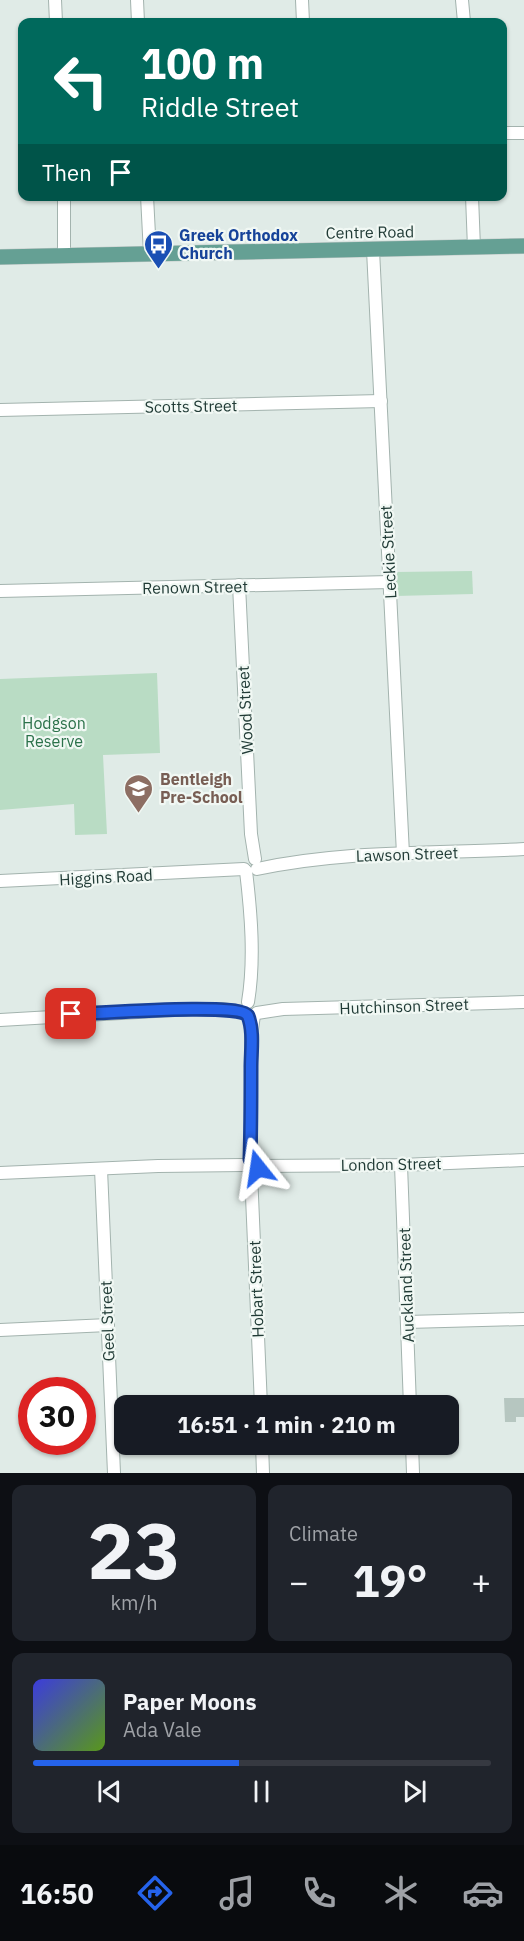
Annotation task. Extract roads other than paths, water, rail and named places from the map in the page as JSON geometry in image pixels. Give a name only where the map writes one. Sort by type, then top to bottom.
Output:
[{"type":"main road","name":"Centre Road","points":[[0,257],[524,246]]},
{"type":"street","points":[[55,0],[57,18]]},
{"type":"street","points":[[137,0],[138,18]]},
{"type":"street","points":[[302,0],[303,18]]},
{"type":"street","points":[[462,0],[464,18]]},
{"type":"street","points":[[507,133],[524,133]]},
{"type":"street","points":[[64,201],[64,255]]},
{"type":"street","points":[[147,201],[150,254]]},
{"type":"street","points":[[472,201],[474,248]]},
{"type":"street","name":"Leckie Street","points":[[373,250],[404,854]]},
{"type":"street","name":"Scotts Street","points":[[0,410],[381,401]]},
{"type":"street","name":"Renown Street","points":[[0,591],[390,582]]},
{"type":"street","name":"Wood Street","points":[[239,585],[251,834],[250,865]]},
{"type":"street","name":"Lawson Street","points":[[250,865],[404,854],[524,849]]},
{"type":"street","name":"Higgins Road","points":[[0,881],[160,874],[250,865]]},
{"type":"street","name":"Hobart Street","points":[[250,865],[251,1166],[261,1395]]},
{"type":"street","name":"Hutchinson Street","points":[[0,1020],[71,1014],[524,1002]]},
{"type":"street","name":"London Street","points":[[0,1173],[251,1166],[401,1165],[524,1160]]},
{"type":"street","name":"Auckland Street","points":[[401,1165],[410,1395]]},
{"type":"street","name":"Geel Street","points":[[101,1169],[114,1473]]},
{"type":"street","points":[[407,1322],[524,1319]]},
{"type":"street","points":[[0,1330],[108,1325]]},
{"type":"street","points":[[262,1455],[263,1473]]},
{"type":"street","points":[[412,1455],[413,1473]]},
{"type":"place","name":"Greek Orthodox Church","points":[[158,270]]},
{"type":"place","name":"Bentleigh Pre-School","points":[[139,814]]},
{"type":"park label","name":"Hodgson Reserve","points":[[54,732]]}]
